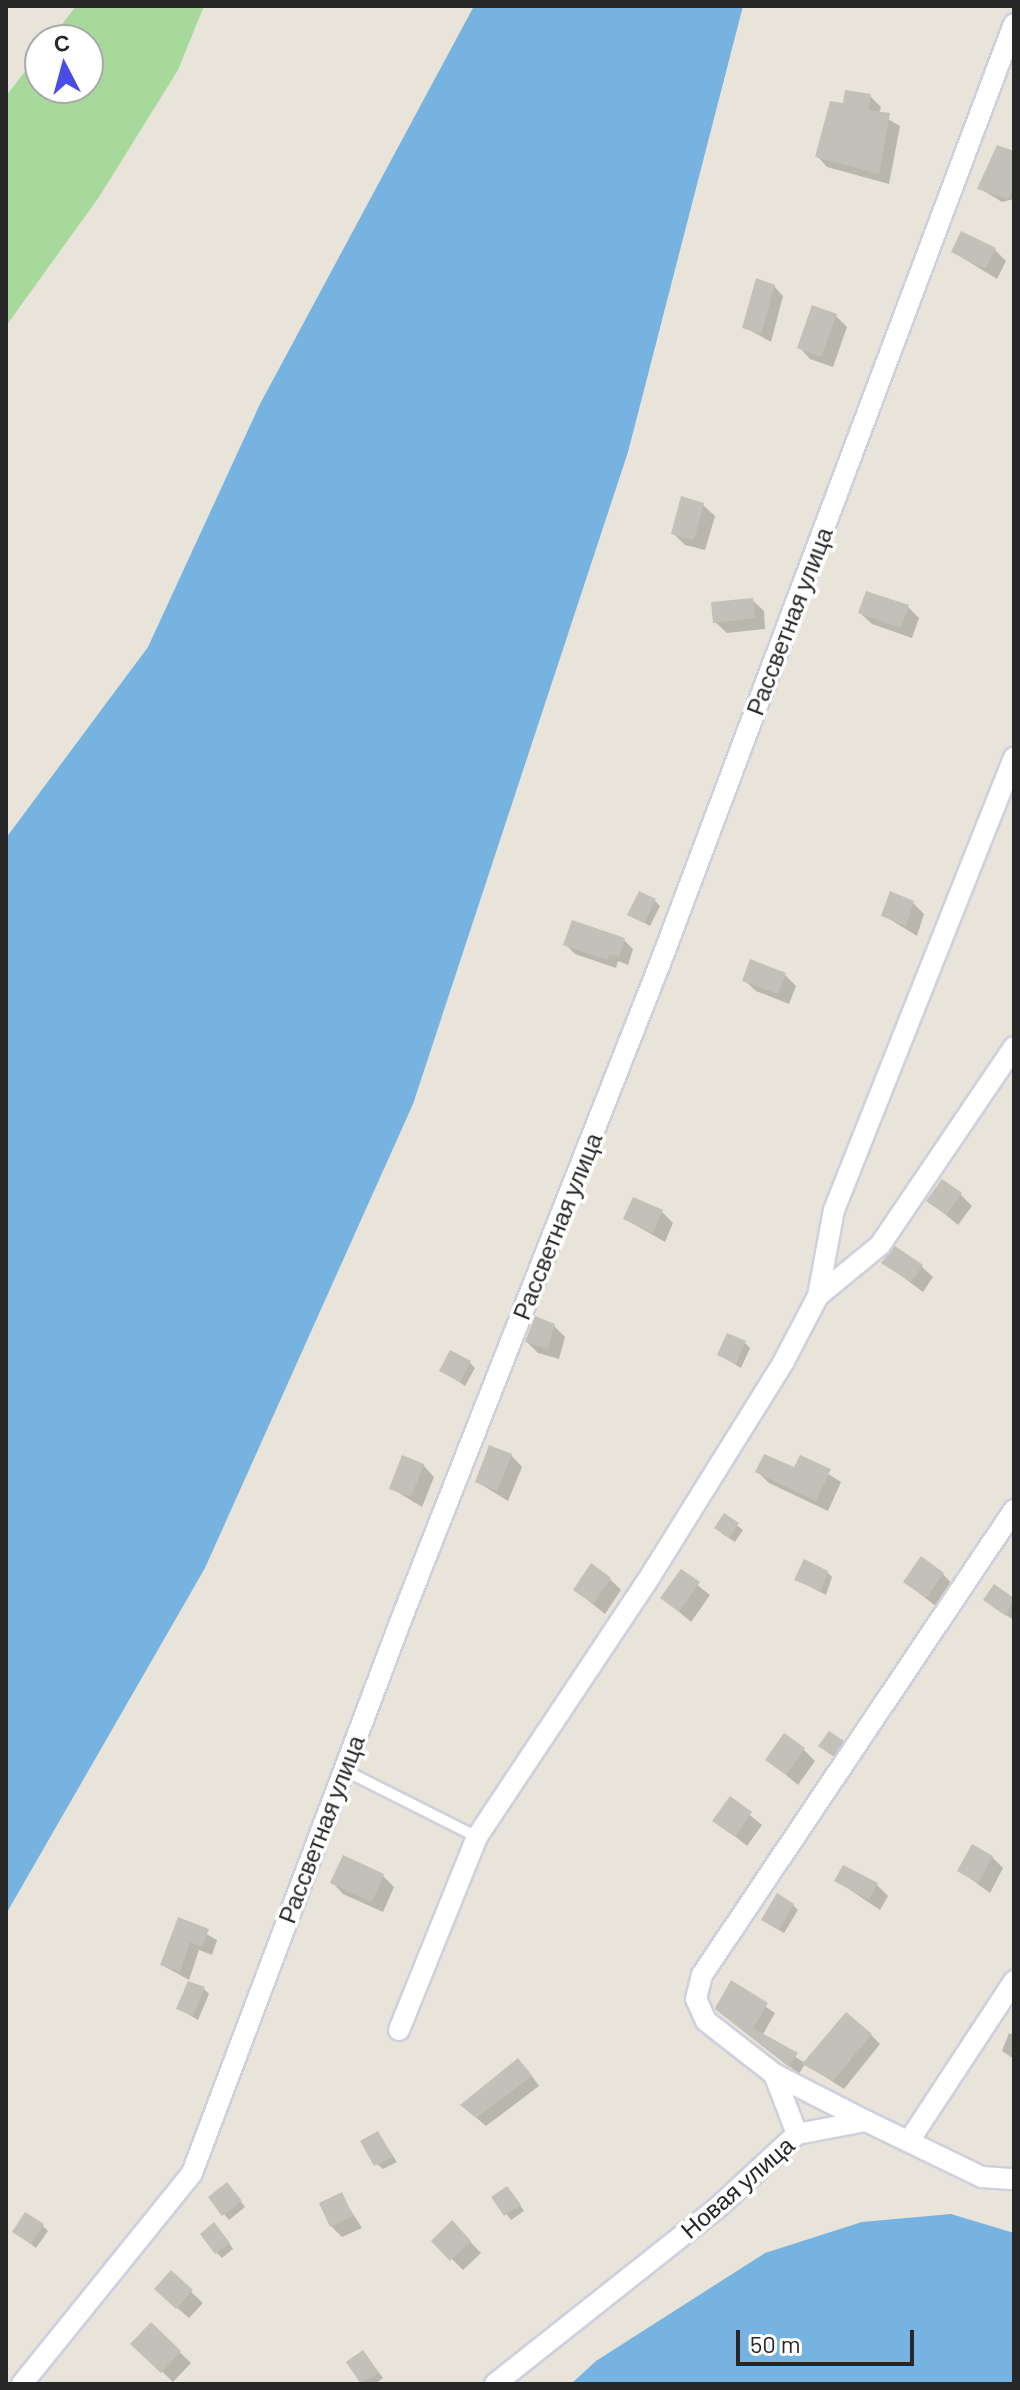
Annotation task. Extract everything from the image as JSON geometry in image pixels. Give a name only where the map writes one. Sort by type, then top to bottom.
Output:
[{"type":"street","name":"Рассветная улица","points":[[22,2384],[192,2173],[344,1770],[661,961],[1014,24]]},
{"type":"street","points":[[399,2030],[477,1837],[646,1583],[784,1361],[818,1296],[834,1210],[1014,758]]},
{"type":"street","points":[[818,1296],[880,1245],[1014,1047]]},
{"type":"street","points":[[1014,1510],[702,1975],[696,1999],[706,2021],[774,2074],[866,2121],[911,2138],[942,2160],[982,2177],[1014,2179]]},
{"type":"street","points":[[911,2138],[1014,1981]]},
{"type":"street","points":[[774,2074],[797,2134]]},
{"type":"street","name":"Новая улица","points":[[495,2384],[716,2209],[797,2134],[866,2121]]},
{"type":"lane","points":[[344,1770],[477,1837]]},
{"type":"green space","points":[[76,6],[204,6],[178,70],[99,197],[6,326],[6,96],[24,73],[24,104],[104,104],[104,24],[62,24]]},
{"type":"water","points":[[474,6],[743,6],[628,452],[413,1104],[205,1568],[6,1914],[6,838],[148,647],[260,404]]},
{"type":"water","points":[[951,2214],[1014,2233],[1014,2384],[571,2384],[596,2361],[765,2253],[862,2222]]},
{"type":"building","points":[[845,90],[871,94],[868,110],[890,113],[879,174],[815,157],[830,101],[843,103]]},
{"type":"building","points":[[997,145],[1014,151],[1014,188],[1008,199],[977,189]]},
{"type":"building","points":[[961,231],[996,248],[985,269],[951,252]]},
{"type":"building","points":[[756,278],[775,285],[761,334],[742,328]]},
{"type":"building","points":[[812,305],[837,314],[821,357],[797,348]]},
{"type":"building","points":[[681,496],[704,503],[694,540],[671,534]]},
{"type":"building","points":[[866,591],[909,605],[901,628],[858,613]]},
{"type":"building","points":[[753,598],[755,618],[713,623],[711,602]]},
{"type":"building","points":[[639,891],[656,899],[644,923],[627,915]]},
{"type":"building","points":[[890,891],[914,901],[906,926],[881,916]]},
{"type":"building","points":[[572,920],[625,938],[619,957],[609,954],[607,960],[563,945]]},
{"type":"building","points":[[750,959],[786,973],[778,994],[742,981]]},
{"type":"building","points":[[942,1179],[962,1193],[946,1215],[926,1201]]},
{"type":"building","points":[[633,1197],[663,1210],[653,1233],[623,1219]]},
{"type":"building","points":[[895,1246],[923,1265],[911,1282],[881,1263]]},
{"type":"building","points":[[535,1316],[555,1324],[548,1349],[525,1342]]},
{"type":"building","points":[[727,1333],[746,1341],[736,1364],[717,1355]]},
{"type":"building","points":[[450,1350],[471,1361],[460,1382],[439,1371]]},
{"type":"building","points":[[489,1445],[512,1454],[497,1491],[475,1482]]},
{"type":"building","points":[[764,1454],[794,1467],[800,1455],[831,1469],[816,1501],[755,1472]]},
{"type":"building","points":[[402,1455],[424,1464],[411,1497],[389,1489]]},
{"type":"building","points":[[724,1513],[739,1523],[729,1538],[714,1528]]},
{"type":"building","points":[[921,1556],[944,1573],[926,1598],[903,1582]]},
{"type":"building","points":[[804,1559],[828,1571],[821,1591],[794,1580]]},
{"type":"building","points":[[591,1563],[611,1578],[593,1604],[573,1590]]},
{"type":"building","points":[[681,1569],[700,1582],[679,1612],[660,1598]]},
{"type":"building","points":[[994,1584],[1014,1598],[1006,1616],[983,1600]]},
{"type":"building","points":[[829,1731],[844,1741],[833,1756],[818,1746]]},
{"type":"building","points":[[784,1733],[805,1748],[786,1775],[765,1760]]},
{"type":"building","points":[[730,1796],[752,1812],[735,1837],[712,1821]]},
{"type":"building","points":[[972,1844],[993,1856],[978,1883],[957,1871]]},
{"type":"building","points":[[343,1855],[384,1874],[372,1902],[330,1883]]},
{"type":"building","points":[[843,1865],[878,1883],[869,1900],[834,1881]]},
{"type":"building","points":[[777,1893],[794,1904],[779,1930],[761,1920]]},
{"type":"building","points":[[178,1917],[209,1929],[202,1947],[190,1942],[180,1972],[160,1965]]},
{"type":"building","points":[[731,1980],[768,2003],[753,2028],[798,2053],[789,2067],[715,2009]]},
{"type":"building","points":[[188,1981],[205,1987],[193,2016],[176,2009]]},
{"type":"building","points":[[846,2012],[872,2034],[833,2081],[802,2064]]},
{"type":"building","points":[[518,2058],[532,2076],[476,2118],[460,2105]]},
{"type":"building","points":[[378,2131],[393,2157],[374,2166],[360,2141]]},
{"type":"building","points":[[227,2182],[242,2201],[222,2216],[208,2197]]},
{"type":"building","points":[[507,2186],[521,2205],[504,2216],[491,2197]]},
{"type":"building","points":[[342,2192],[353,2216],[330,2227],[319,2203]]},
{"type":"building","points":[[25,2212],[44,2224],[31,2244],[12,2232]]},
{"type":"building","points":[[452,2220],[471,2241],[450,2261],[431,2241]]},
{"type":"building","points":[[214,2222],[230,2243],[215,2254],[200,2234]]},
{"type":"building","points":[[171,2270],[193,2290],[176,2309],[154,2289]]},
{"type":"building","points":[[151,2322],[181,2351],[161,2373],[130,2344]]},
{"type":"building","points":[[363,2350],[379,2373],[361,2384],[346,2362]]}]
